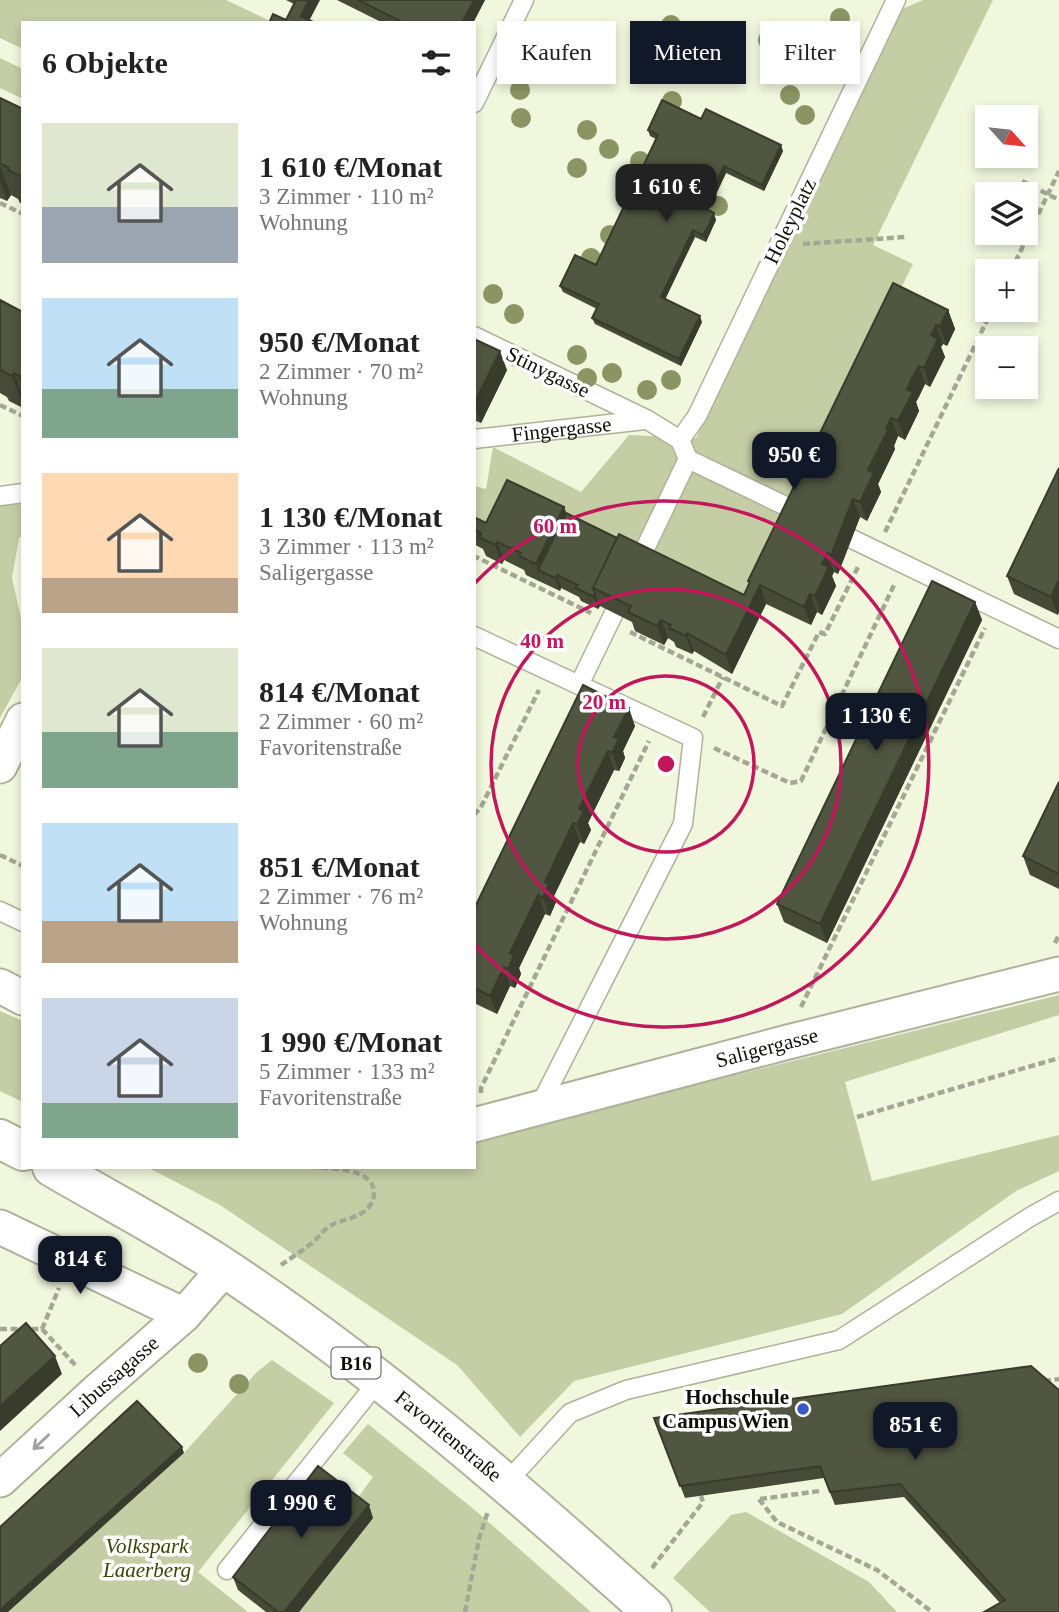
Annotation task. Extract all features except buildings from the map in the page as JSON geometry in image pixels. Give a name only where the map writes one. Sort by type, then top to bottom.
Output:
[{"type":"main road","points":[[0,1139],[21,1150]]},
{"type":"main road","name":"Favoritenstraße","points":[[55,1169],[225,1268],[379,1380],[499,1492],[652,1612]]},
{"type":"street","points":[[0,766],[21,724]]},
{"type":"street","name":"Saligergasse","points":[[476,1125],[783,1042],[1057,958]]},
{"type":"street","points":[[0,986],[21,997]]},
{"type":"street","points":[[0,1227],[184,1315]]},
{"type":"street","name":"Libussagasse","points":[[0,1480],[184,1315],[225,1268]]},
{"type":"lane","points":[[476,99],[524,0]]},
{"type":"lane","name":"Holeyplatz","points":[[680,440],[696,416],[896,0]]},
{"type":"lane","name":"Stinygasse","points":[[476,337],[646,419],[680,440]]},
{"type":"lane","name":"Fingergasse","points":[[476,439],[646,419]]},
{"type":"lane","points":[[680,440],[688,459],[797,512]]},
{"type":"lane","points":[[640,559],[688,459]]},
{"type":"lane","points":[[0,496],[21,492]]},
{"type":"lane","points":[[865,546],[1059,639]]},
{"type":"lane","points":[[579,685],[612,618]]},
{"type":"lane","points":[[476,637],[693,738],[683,824],[538,1110]]},
{"type":"lane","points":[[0,911],[21,921]]},
{"type":"lane","points":[[499,1492],[570,1413],[626,1390],[839,1340],[1059,1201]]},
{"type":"lane","points":[[227,1570],[379,1380]]},
{"type":"path","points":[[1017,259],[1059,171]]},
{"type":"path","points":[[1022,181],[1059,200]]},
{"type":"path","points":[[0,203],[21,213]]},
{"type":"path","points":[[778,246],[905,237]]},
{"type":"path","points":[[476,557],[612,618],[782,706],[818,632],[825,634],[865,546],[986,322]]},
{"type":"path","points":[[0,405],[21,415]]},
{"type":"path","points":[[723,677],[693,738],[790,783],[801,781],[891,592]]},
{"type":"path","points":[[783,1042],[995,608]]},
{"type":"path","points":[[476,813],[548,670]]},
{"type":"path","points":[[483,1084],[658,721]]},
{"type":"path","points":[[0,855],[21,865]]},
{"type":"path","points":[[1057,958],[1059,935]]},
{"type":"path","points":[[857,1117],[1059,1058]]},
{"type":"path","points":[[281,1265],[314,1242],[326,1229],[369,1208],[374,1199],[374,1189],[368,1181],[349,1171],[332,1169]]},
{"type":"path","points":[[43,1329],[69,1260]]},
{"type":"path","points":[[0,1329],[43,1329],[97,1391]]},
{"type":"path","points":[[1051,1388],[1042,1382],[1059,1379]]},
{"type":"path","points":[[820,1491],[759,1499],[777,1522],[877,1570],[932,1612]]},
{"type":"path","points":[[465,1612],[479,1539],[499,1492]]},
{"type":"path","points":[[648,1573],[703,1502],[701,1496]]},
{"type":"green space","points":[[0,0],[226,0],[268,20],[21,21],[21,48],[0,38]]},
{"type":"green space","points":[[923,0],[993,0],[873,245],[913,264],[745,603],[476,526],[476,486],[486,489],[493,447],[581,492],[629,435],[696,438],[902,9]]},
{"type":"green space","points":[[0,58],[21,68],[21,98],[0,88]]},
{"type":"green space","points":[[21,499],[21,537],[12,578],[21,618],[21,680],[0,718],[0,502]]},
{"type":"green space","points":[[1059,995],[1059,1015],[845,1082],[872,1181],[1059,1135],[1059,1171],[1016,1191],[842,1314],[574,1381],[520,1437],[457,1365],[220,1205],[151,1169],[476,1169],[476,1140]]},
{"type":"green space","points":[[0,1011],[21,1020],[21,1101],[0,1091]]},
{"type":"green space","name":"Volkspark Laaerberg","points":[[272,1360],[334,1403],[198,1572],[248,1612],[7,1612],[184,1453],[257,1372]]},
{"type":"green space","points":[[368,1424],[476,1511],[591,1612],[299,1612],[373,1518],[354,1503],[373,1477],[343,1453]]},
{"type":"green space","points":[[746,1512],[869,1582],[897,1612],[710,1612],[673,1578],[731,1515]]},
{"type":"place","name":"Hochschule Campus Wien","points":[[803,1409]]}]
